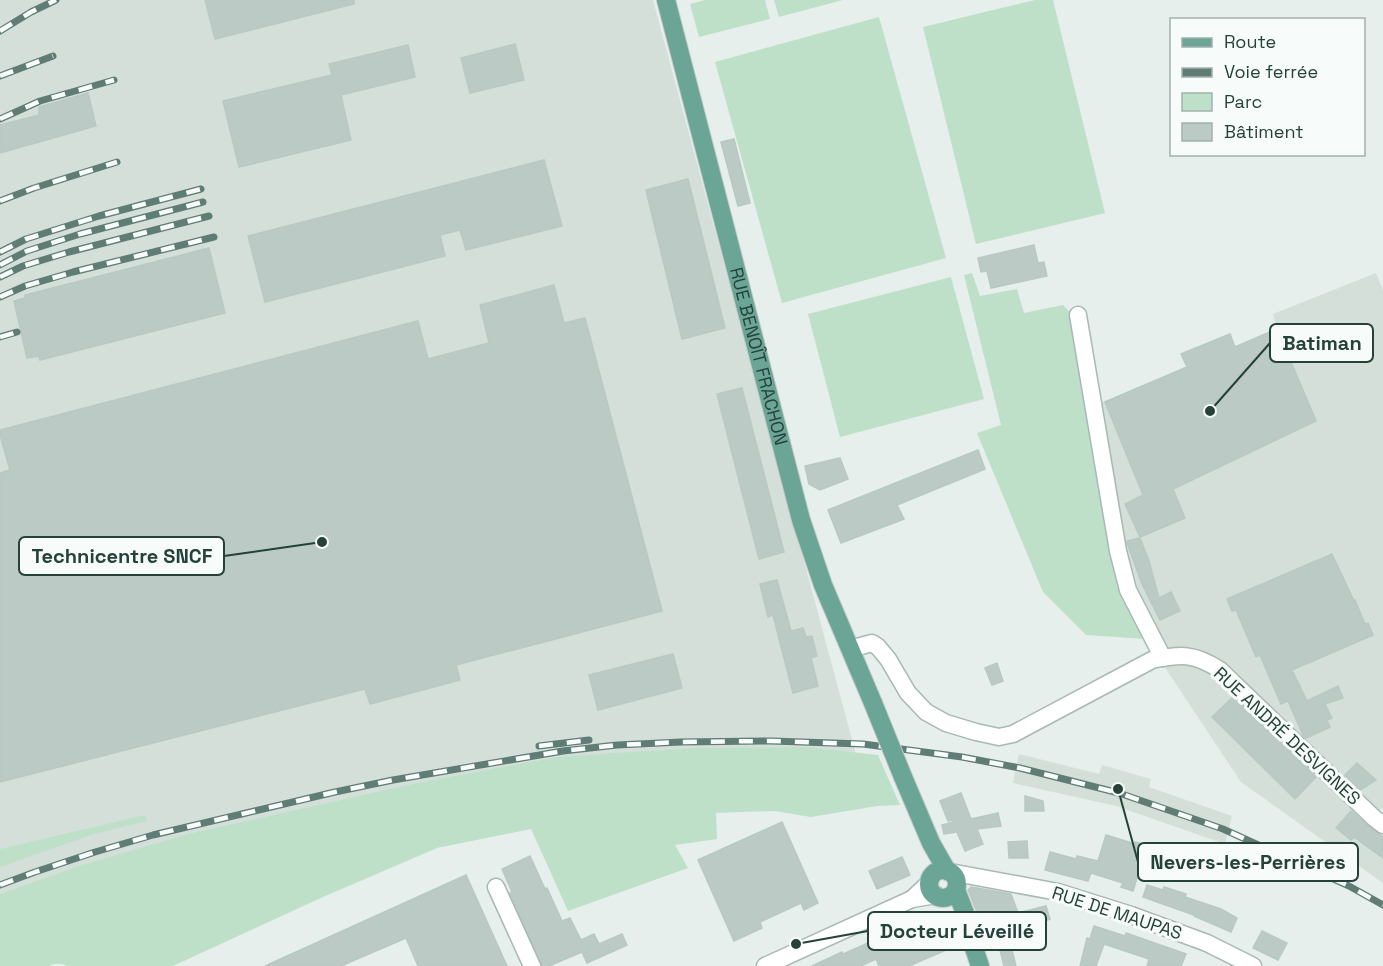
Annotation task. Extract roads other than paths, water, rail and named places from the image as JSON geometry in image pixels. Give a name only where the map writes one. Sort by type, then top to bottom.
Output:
[{"type":"main road","name":"RUE BENOÎT FRACHON","points":[[666,0],[801,520],[823,585],[931,843],[944,883]]},
{"type":"main road","points":[[944,883],[980,966]]},
{"type":"street","points":[[1078,315],[1118,551],[1128,590],[1163,658]]},
{"type":"street","name":"RUE ANDRÉ DESVIGNES","points":[[850,649],[872,643],[888,659],[908,693],[926,712],[946,723],[999,737],[1013,734],[1152,660],[1190,656],[1206,660],[1220,670],[1383,825]]},
{"type":"street","name":"RUE DE MAUPAS","points":[[765,966],[944,883],[977,876],[1058,892],[1131,915],[1208,943],[1253,966]]},
{"type":"street","points":[[496,888],[532,966]]},
{"type":"railway","points":[[0,31],[56,0]]},
{"type":"railway","points":[[0,76],[53,56]]},
{"type":"railway","points":[[0,119],[40,101],[114,80]]},
{"type":"railway","points":[[0,201],[117,162]]},
{"type":"railway","points":[[0,252],[26,239],[99,216],[201,189]]},
{"type":"railway","points":[[0,265],[27,251],[80,234],[203,202]]},
{"type":"railway","points":[[0,277],[23,266],[69,252],[209,216]]},
{"type":"railway","points":[[0,297],[25,286],[73,272],[214,237]]},
{"type":"railway","points":[[0,337],[17,332]]},
{"type":"railway","points":[[539,746],[589,740]]},
{"type":"railway","points":[[0,885],[95,852],[153,835],[393,780],[563,751],[617,745],[771,741],[863,744],[962,757],[1020,768],[1119,793],[1223,829],[1349,886],[1383,905]]},
{"type":"place","name":"Batiman","points":[[1210,411]]},
{"type":"place","name":"Technicentre SNCF","points":[[322,542]]},
{"type":"place","name":"Nevers-les-Perrières","points":[[1118,789]]},
{"type":"place","name":"Docteur Léveillé","points":[[796,944]]}]
